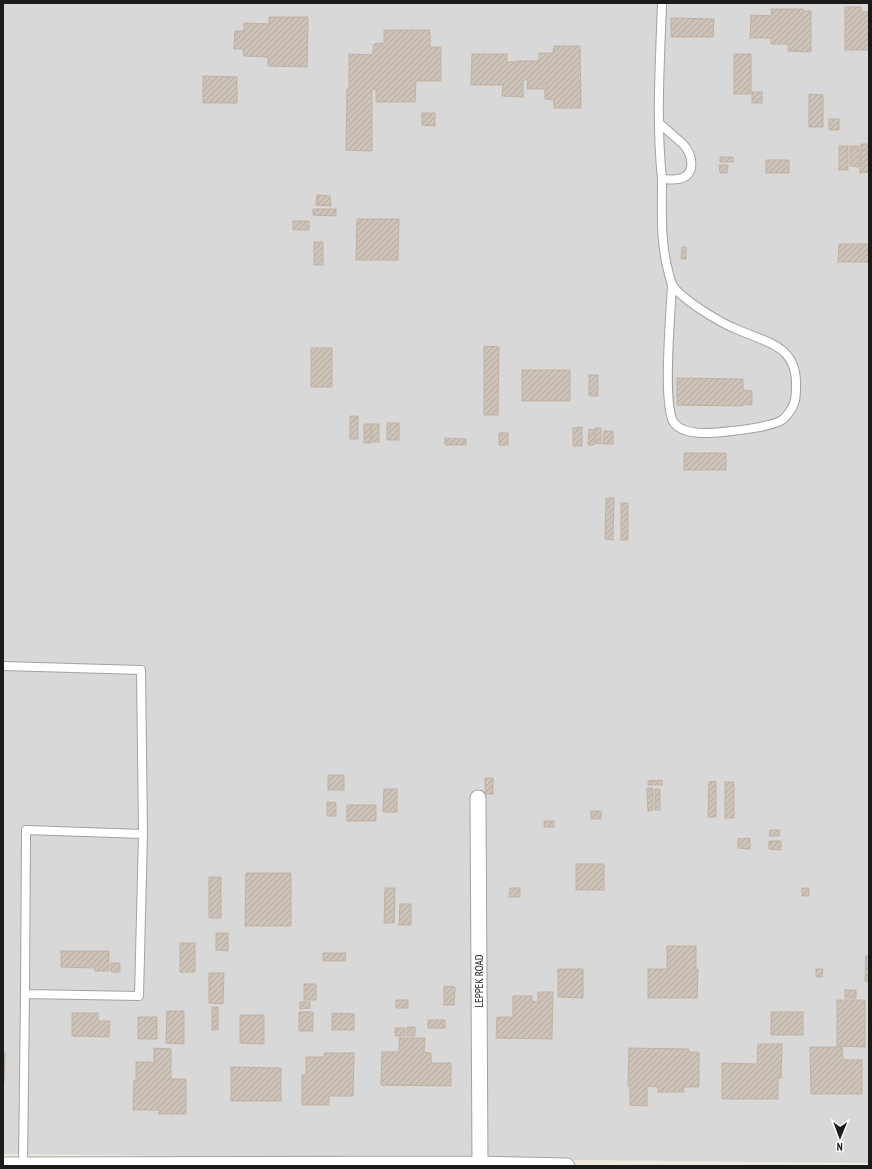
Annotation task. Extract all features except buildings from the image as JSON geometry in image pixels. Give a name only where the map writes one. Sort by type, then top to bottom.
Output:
[{"type":"street","name":"LEPPEK ROAD","points":[[478,798],[480,1164]]},
{"type":"street","points":[[3,1165],[480,1164],[567,1166]]},
{"type":"lane","points":[[662,3],[659,123],[664,254],[672,285],[668,362],[668,402],[670,415],[674,423],[683,430],[707,433],[734,431],[765,426],[782,420],[796,399],[796,372],[792,361],[785,352],[766,340],[734,329],[696,307],[682,297],[672,285]]},
{"type":"lane","points":[[659,123],[684,145],[691,156],[692,168],[688,174],[679,179],[662,179]]},
{"type":"lane","points":[[3,666],[141,670],[143,834],[139,996],[25,994]]},
{"type":"lane","points":[[23,1165],[26,830],[143,834]]},
{"type":"shaded area","points":[[3,3],[869,3],[869,1163],[3,1154]]}]
